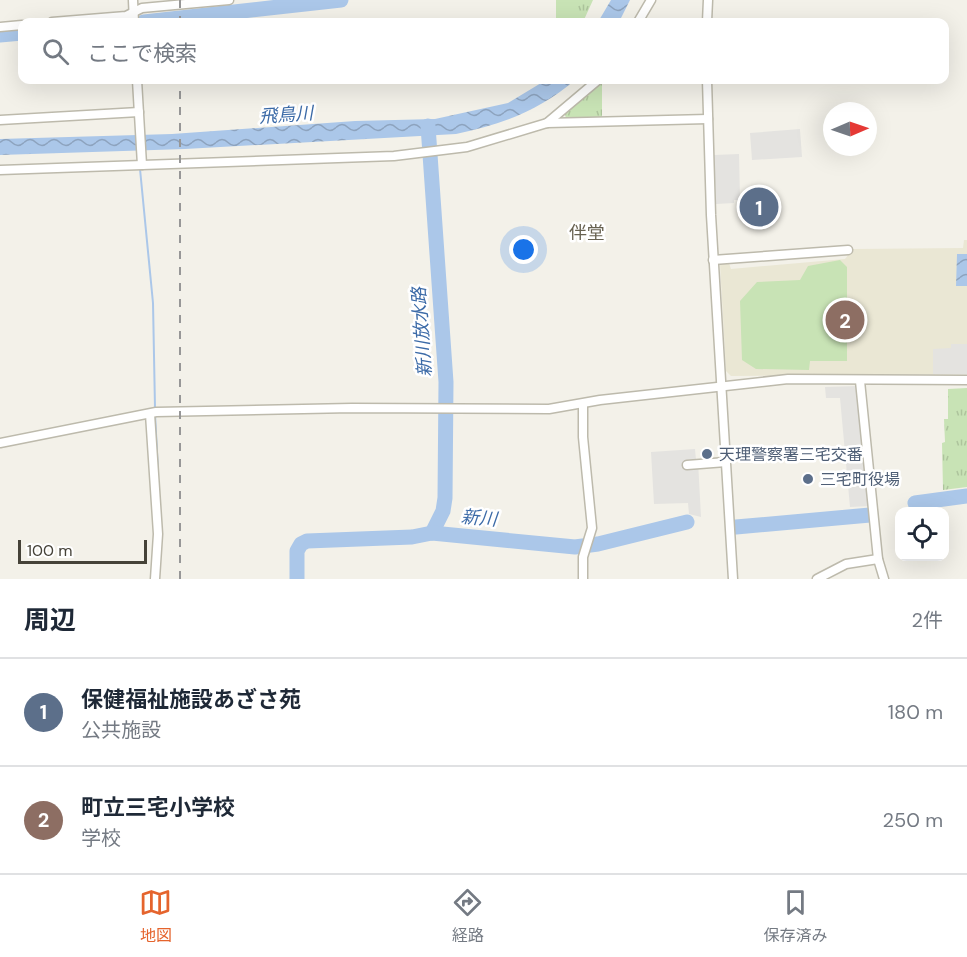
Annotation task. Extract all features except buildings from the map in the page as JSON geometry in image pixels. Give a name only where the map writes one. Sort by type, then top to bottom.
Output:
[{"type":"street","points":[[133,0],[134,18]]},
{"type":"street","points":[[101,18],[126,16],[142,8],[229,0]]},
{"type":"street","points":[[641,18],[651,0]]},
{"type":"street","points":[[707,18],[708,0]]},
{"type":"street","points":[[0,27],[18,25]]},
{"type":"street","points":[[137,84],[142,164]]},
{"type":"street","points":[[547,123],[593,84]]},
{"type":"street","points":[[707,84],[713,260],[733,579]]},
{"type":"street","points":[[0,120],[139,115]]},
{"type":"street","points":[[0,170],[394,156],[438,152],[497,140],[547,123],[708,119]]},
{"type":"street","points":[[713,260],[848,250]]},
{"type":"street","points":[[0,443],[156,412],[549,409],[721,386],[788,380],[967,380]]},
{"type":"street","points":[[860,381],[878,559],[884,579]]},
{"type":"street","points":[[583,404],[583,437],[592,528],[583,557],[583,579]]},
{"type":"street","points":[[150,414],[158,534],[155,579]]},
{"type":"street","points":[[687,465],[726,462]]},
{"type":"street","points":[[817,579],[846,564],[878,559]]},
{"type":"shaded area","points":[[800,129],[802,157],[752,160],[750,133]]},
{"type":"shaded area","points":[[739,154],[740,200],[734,200],[734,203],[716,204],[714,155]]},
{"type":"shaded area","points":[[964,240],[967,240],[967,374],[731,376],[726,371],[720,264],[729,263],[731,269],[845,259],[853,249],[963,248]]},
{"type":"shaded area","points":[[951,344],[967,344],[967,374],[933,374],[933,349],[951,348]]},
{"type":"shaded area","points":[[858,386],[870,506],[850,507],[840,398],[826,398],[825,387]]},
{"type":"shaded area","points":[[695,449],[698,461],[701,517],[689,514],[688,503],[654,504],[651,452]]},
{"type":"green space","points":[[556,0],[593,0],[585,18],[556,18]]},
{"type":"green space","points":[[602,84],[602,120],[566,119],[565,114]]},
{"type":"green space","points":[[840,260],[847,267],[847,361],[810,361],[809,370],[756,369],[742,360],[740,301],[757,282],[800,280],[808,266]]},
{"type":"green space","points":[[967,388],[967,487],[943,490],[942,443],[945,442],[944,419],[948,419],[948,389]]},
{"type":"water","points":[[611,0],[630,0],[621,18],[600,18]]},
{"type":"water","points":[[539,84],[570,84],[548,100],[520,115],[456,134],[185,149],[0,155],[0,139],[172,134],[355,121],[435,119],[508,103]]},
{"type":"water","points":[[957,254],[967,254],[967,286],[956,286]]},
{"type":"waterway","points":[[180,18],[341,0]]},
{"type":"waterway","points":[[0,35],[18,33]]},
{"type":"waterway","name":"新川放水路","points":[[428,126],[446,382],[445,498],[443,511],[432,533]]},
{"type":"waterway","points":[[140,169],[153,303],[155,408]]},
{"type":"waterway","points":[[155,414],[158,471]]},
{"type":"waterway","name":"新川","points":[[915,503],[967,496]]},
{"type":"waterway","name":"新川","points":[[736,527],[870,515]]},
{"type":"waterway","name":"新川","points":[[297,579],[297,551],[301,544],[307,541],[412,537],[432,533],[575,547],[598,544],[687,522]]},
{"type":"railway","points":[[180,0],[180,18]]},
{"type":"railway","points":[[180,84],[180,579]]},
{"type":"place","name":"保健福祉施設あざさ苑","points":[[759,207]]},
{"type":"place","name":"町立三宅小学校","points":[[845,320]]},
{"type":"place","name":"天理警察署三宅交番","points":[[707,454]]},
{"type":"place","name":"三宅町役場","points":[[808,479]]},
{"type":"district","name":"伴堂","points":[[587,233]]},
{"type":"water label","name":"飛鳥川","points":[[286,115]]}]
